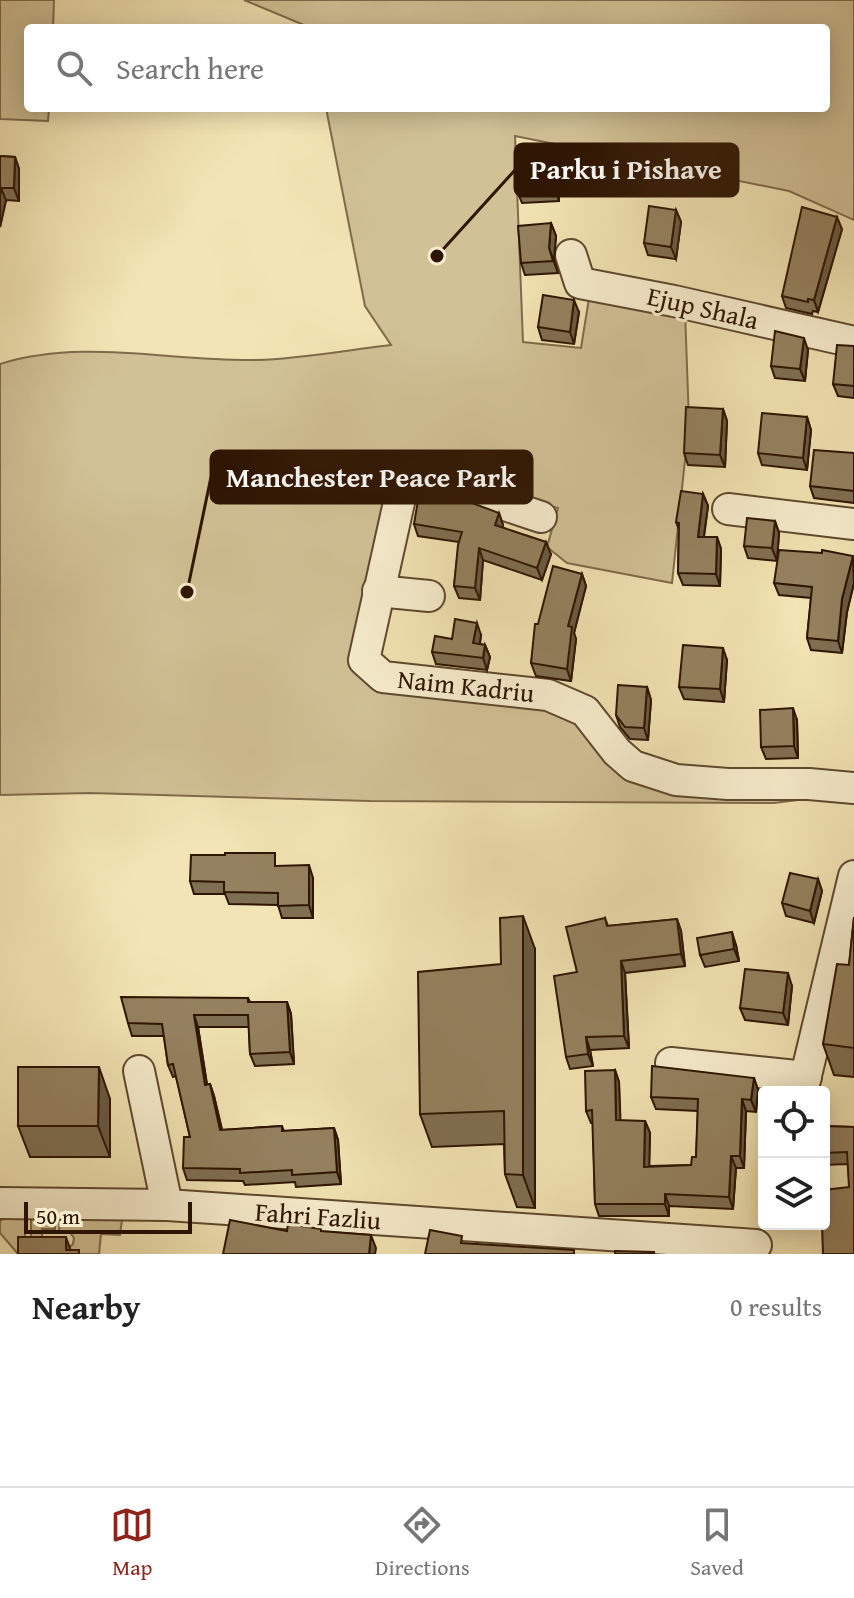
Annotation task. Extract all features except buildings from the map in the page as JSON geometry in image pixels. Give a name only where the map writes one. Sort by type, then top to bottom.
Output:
[{"type":"street","name":"Ejup Shala","points":[[571,255],[580,283],[854,342]]},
{"type":"street","name":"Naim Kadriu","points":[[541,517],[430,480],[404,480],[364,660],[383,677],[548,695],[585,711],[617,752],[633,766],[676,780],[854,788]]},
{"type":"street","points":[[728,509],[854,524]]},
{"type":"street","points":[[378,591],[429,596]]},
{"type":"street","points":[[671,1063],[804,1084],[848,870]]},
{"type":"street","points":[[139,1071],[167,1205]]},
{"type":"street","name":"Fahri Fazliu","points":[[0,1203],[167,1205],[758,1240]]},
{"type":"shaded area","points":[[0,0],[54,0],[53,24],[24,24],[24,112],[49,112],[48,121],[0,119]]},
{"type":"shaded area","points":[[244,0],[854,0],[854,220],[789,191],[515,136],[523,342],[581,348],[590,292],[685,311],[689,422],[672,583],[567,563],[547,547],[558,508],[403,468],[358,661],[573,713],[626,770],[798,800],[774,803],[370,801],[90,793],[0,795],[0,364],[31,356],[95,352],[225,360],[274,359],[391,345],[365,306],[327,112],[830,112],[830,24],[301,24]]},
{"type":"shaded area","points":[[60,1215],[122,1220],[120,1235],[101,1234],[99,1254],[62,1254],[73,1244],[74,1238],[69,1231],[59,1231]]},
{"type":"shaded area","points":[[31,1216],[56,1217],[55,1229],[42,1229],[42,1254],[31,1254]]},
{"type":"shaded area","points":[[26,1217],[24,1254],[18,1254],[0,1233],[0,1221]]},
{"type":"place","name":"Parku i Pishave","points":[[437,256]]},
{"type":"place","name":"Manchester Peace Park","points":[[187,592]]}]
